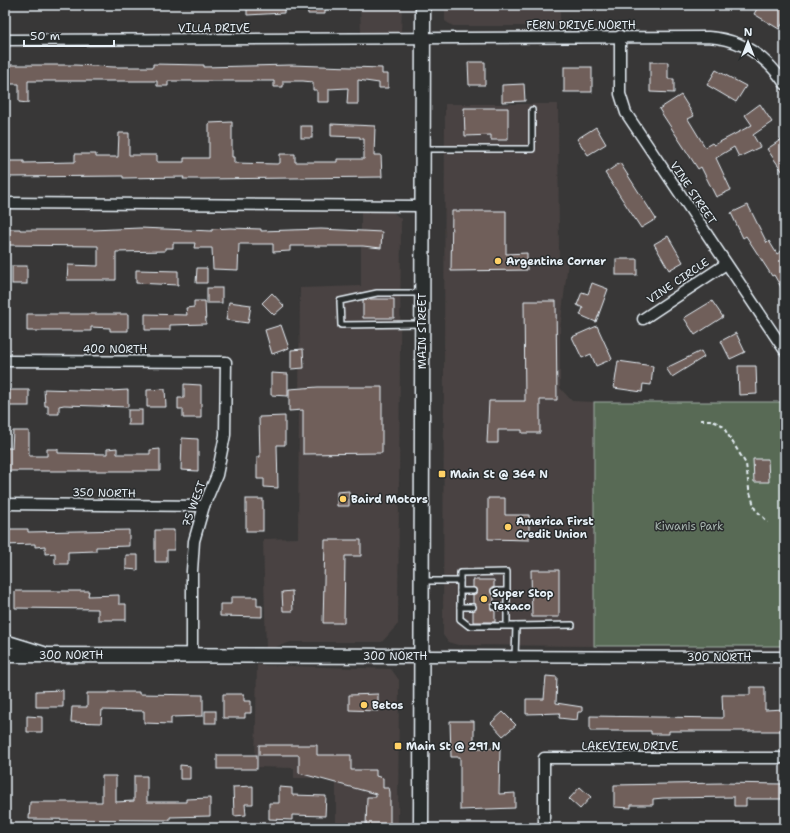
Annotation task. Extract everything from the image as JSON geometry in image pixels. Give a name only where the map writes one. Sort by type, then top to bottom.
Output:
[{"type":"main road","name":"MAIN STREET","points":[[421,828],[423,5]]},
{"type":"main road","name":"300 NORTH","points":[[5,655],[421,656]]},
{"type":"street","name":"FERN DRIVE NORTH","points":[[423,38],[620,36],[708,37],[739,43],[763,59],[785,84]]},
{"type":"street","name":"VINE STREET","points":[[620,36],[620,94],[626,113],[785,351]]},
{"type":"street","name":"VILLA DRIVE","points":[[5,40],[423,38]]},
{"type":"street","points":[[5,203],[422,206]]},
{"type":"street","name":"VINE CIRCLE","points":[[643,319],[726,264]]},
{"type":"street","name":"400 NORTH","points":[[5,361],[226,362]]},
{"type":"street","name":"75 WEST","points":[[192,656],[192,571],[194,541],[204,506],[217,476],[225,435],[226,362]]},
{"type":"street","name":"350 NORTH","points":[[5,504],[204,506]]},
{"type":"street","points":[[5,640],[55,655]]},
{"type":"street","points":[[5,662],[55,655]]},
{"type":"street","name":"300 NORTH","points":[[421,656],[785,657]]},
{"type":"street","name":"LAKEVIEW DRIVE","points":[[544,828],[544,758],[785,758]]},
{"type":"lane","points":[[423,149],[532,149],[532,110]]},
{"type":"lane","points":[[422,293],[377,293],[340,301],[340,325],[422,324]]},
{"type":"lane","points":[[507,626],[507,572],[460,573],[460,619],[469,626],[507,626],[516,626],[572,625]]},
{"type":"lane","points":[[422,581],[460,581]]},
{"type":"lane","points":[[460,591],[473,591]]},
{"type":"lane","points":[[494,591],[507,591]]},
{"type":"lane","points":[[460,607],[473,607]]},
{"type":"lane","points":[[494,607],[507,607]]},
{"type":"lane","points":[[515,657],[516,626]]},
{"type":"path","points":[[700,420],[710,420],[722,425],[746,464],[749,490],[756,509],[768,522]]},
{"type":"shaded area","points":[[360,5],[402,5],[401,33],[361,33]]},
{"type":"shaded area","points":[[445,5],[560,5],[560,26],[453,26],[445,21]]},
{"type":"shaded area","points":[[445,104],[558,104],[559,260],[568,261],[560,329],[560,388],[572,401],[594,402],[594,646],[458,645],[448,642],[443,635]]},
{"type":"shaded area","points":[[361,212],[393,212],[401,219],[398,624],[382,642],[291,642],[266,650],[263,539],[298,538],[300,288],[361,286]]},
{"type":"shaded area","points":[[257,665],[391,669],[399,680],[398,828],[336,828],[336,778],[294,778],[294,768],[255,767]]},
{"type":"green space","name":"Kiwanis Park","points":[[594,402],[785,402],[785,646],[594,646]]},
{"type":"building","points":[[247,5],[284,5],[284,13],[247,15]]},
{"type":"building","points":[[307,5],[325,5],[325,14],[308,14]]},
{"type":"building","points":[[759,5],[785,5],[785,20],[779,29],[754,14]]},
{"type":"building","points":[[468,62],[485,62],[485,85],[469,85]]},
{"type":"building","points":[[650,62],[668,62],[668,79],[674,79],[674,93],[650,92]]},
{"type":"building","points":[[153,64],[204,65],[204,67],[291,65],[382,68],[382,74],[388,74],[388,88],[379,88],[379,83],[358,80],[358,104],[347,104],[348,88],[329,89],[329,102],[317,102],[317,90],[313,90],[313,82],[303,81],[283,81],[283,87],[274,87],[274,81],[168,81],[168,86],[157,86],[157,81],[28,81],[28,103],[19,102],[19,84],[5,84],[5,65],[153,67]]},
{"type":"building","points":[[564,67],[592,67],[592,92],[564,92]]},
{"type":"building","points":[[716,70],[746,86],[736,102],[707,85]]},
{"type":"building","points":[[524,84],[525,101],[502,102],[502,85]]},
{"type":"building","points":[[681,95],[694,116],[688,119],[705,147],[712,143],[714,145],[752,125],[745,115],[760,104],[772,122],[753,135],[760,147],[739,157],[734,147],[716,158],[731,190],[716,197],[701,167],[698,169],[659,109]]},
{"type":"building","points":[[464,108],[508,108],[508,140],[491,140],[491,135],[465,136]]},
{"type":"building","points":[[232,122],[232,157],[234,157],[234,163],[277,164],[280,163],[280,154],[295,154],[295,162],[337,162],[337,159],[364,159],[364,139],[360,139],[360,137],[331,136],[331,124],[375,126],[374,155],[381,155],[382,177],[183,179],[184,177],[123,178],[123,176],[6,177],[6,161],[24,161],[24,163],[75,162],[75,154],[96,154],[96,157],[118,157],[119,133],[129,133],[129,155],[157,155],[157,162],[184,162],[184,158],[209,158],[209,123]]},
{"type":"building","points":[[301,126],[312,126],[312,138],[301,138]]},
{"type":"building","points":[[596,127],[606,144],[588,155],[577,139]]},
{"type":"building","points":[[785,137],[785,175],[767,149]]},
{"type":"building","points":[[620,163],[656,219],[641,228],[605,173]]},
{"type":"building","points":[[748,205],[767,243],[769,241],[777,254],[785,249],[785,294],[774,275],[772,276],[746,236],[743,238],[731,213]]},
{"type":"building","points":[[452,211],[506,211],[506,254],[527,253],[527,270],[451,271]]},
{"type":"building","points":[[140,228],[212,231],[212,229],[230,228],[261,229],[261,231],[321,229],[382,232],[381,248],[363,246],[290,246],[290,251],[273,252],[273,244],[239,244],[238,270],[213,269],[212,248],[194,248],[195,243],[173,243],[173,248],[165,248],[165,251],[116,252],[116,280],[67,280],[68,265],[98,266],[98,246],[5,245],[5,229],[92,230]]},
{"type":"building","points":[[668,236],[683,262],[669,270],[654,244]]},
{"type":"building","points":[[616,259],[637,259],[637,275],[616,275]]},
{"type":"building","points":[[12,266],[27,266],[27,284],[12,284]]},
{"type":"building","points":[[197,268],[207,268],[207,283],[196,283]]},
{"type":"building","points":[[136,270],[178,271],[178,285],[136,283]]},
{"type":"building","points":[[592,283],[608,289],[596,322],[580,315],[583,308],[577,305],[582,292],[588,294]]},
{"type":"building","points":[[207,288],[222,288],[222,303],[207,303]]},
{"type":"building","points":[[272,293],[284,306],[274,315],[262,303]]},
{"type":"building","points":[[394,299],[394,318],[363,318],[363,300]]},
{"type":"building","points":[[194,301],[205,301],[206,324],[170,325],[170,330],[145,330],[145,314],[187,315],[186,308],[194,307]]},
{"type":"building","points":[[524,301],[556,301],[557,400],[540,400],[540,433],[522,433],[522,430],[498,430],[498,443],[487,443],[489,401],[525,401]]},
{"type":"building","points":[[712,301],[723,317],[695,335],[684,318]]},
{"type":"building","points":[[229,302],[251,305],[248,323],[226,320]]},
{"type":"building","points":[[27,314],[128,314],[128,331],[110,331],[110,328],[91,327],[91,331],[27,331]]},
{"type":"building","points":[[281,325],[289,348],[272,354],[265,330]]},
{"type":"building","points":[[597,326],[612,359],[596,366],[591,354],[582,358],[572,337]]},
{"type":"building","points":[[736,333],[745,352],[730,359],[721,341]]},
{"type":"building","points":[[303,349],[304,368],[291,369],[291,350]]},
{"type":"building","points":[[701,351],[704,357],[672,377],[666,368]]},
{"type":"building","points":[[618,361],[653,366],[651,385],[643,384],[642,392],[614,388]]},
{"type":"building","points":[[738,366],[756,366],[757,394],[739,395]]},
{"type":"building","points":[[271,373],[288,374],[288,396],[271,395]]},
{"type":"building","points":[[184,384],[201,385],[201,418],[183,418],[183,409],[178,409],[178,398],[184,398]]},
{"type":"building","points":[[318,387],[382,387],[382,453],[303,454],[303,410],[289,411],[289,389]]},
{"type":"building","points":[[44,389],[110,391],[128,390],[128,407],[64,405],[59,406],[59,414],[48,414],[48,406],[45,406]]},
{"type":"building","points":[[165,389],[166,407],[147,407],[147,390]]},
{"type":"building","points":[[5,390],[29,390],[29,406],[5,406]]},
{"type":"building","points":[[128,410],[142,410],[142,425],[128,425]]},
{"type":"building","points":[[285,416],[285,445],[277,445],[278,488],[264,487],[264,479],[257,479],[257,457],[260,457],[259,417]]},
{"type":"building","points":[[13,431],[29,431],[29,456],[47,456],[47,449],[58,449],[58,453],[107,454],[107,449],[117,448],[117,454],[150,454],[150,450],[160,449],[160,471],[5,471],[5,448],[12,448]]},
{"type":"building","points":[[182,438],[198,439],[198,471],[181,470]]},
{"type":"building","points":[[753,459],[768,459],[769,482],[754,482]]},
{"type":"building","name":"Baird Motors","points":[[349,491],[349,506],[337,506],[337,492]]},
{"type":"building","name":"America First Credit Union","points":[[488,498],[505,498],[505,515],[529,515],[529,540],[488,539]]},
{"type":"building","points":[[246,499],[263,499],[263,531],[246,531]]},
{"type":"building","points":[[5,529],[28,529],[28,532],[129,530],[129,546],[96,547],[96,551],[68,552],[68,564],[55,564],[55,553],[45,554],[45,546],[35,547],[35,544],[5,545]]},
{"type":"building","points":[[155,530],[174,530],[174,550],[167,550],[167,562],[155,562]]},
{"type":"building","points":[[325,540],[361,540],[361,556],[345,556],[344,623],[323,623]]},
{"type":"building","points":[[126,555],[138,555],[138,570],[126,569]]},
{"type":"building","points":[[531,570],[559,570],[559,617],[532,617]]},
{"type":"building","name":"Super Stop Texaco","points":[[473,580],[494,580],[494,587],[490,591],[494,595],[494,603],[490,607],[495,611],[495,622],[473,622],[473,611],[477,607],[473,603],[473,595],[477,591],[473,587]]},
{"type":"building","points":[[15,591],[89,591],[88,596],[119,595],[119,604],[126,604],[126,620],[98,620],[98,609],[15,608]]},
{"type":"building","points":[[292,591],[293,611],[283,611],[282,592]]},
{"type":"building","points":[[231,597],[257,597],[257,606],[262,606],[262,617],[220,616],[220,604],[231,604]]},
{"type":"building","points":[[546,676],[557,677],[556,703],[582,707],[582,712],[578,712],[577,720],[559,718],[560,713],[526,714],[526,699],[544,699]]},
{"type":"building","points":[[750,687],[765,687],[765,710],[785,709],[785,731],[669,731],[669,734],[651,734],[651,731],[590,731],[590,716],[723,718],[722,695],[750,695]]},
{"type":"building","points":[[63,690],[63,707],[36,707],[36,691]]},
{"type":"building","points":[[109,692],[203,695],[203,716],[171,717],[171,724],[144,723],[144,711],[102,710],[101,723],[71,722],[72,707],[87,707],[87,693]]},
{"type":"building","points":[[223,694],[244,694],[244,701],[251,701],[251,713],[245,713],[245,718],[223,718]]},
{"type":"building","name":"Betos","points":[[378,694],[378,711],[349,710],[349,695]]},
{"type":"building","points":[[205,711],[216,711],[216,723],[205,723]]},
{"type":"building","points":[[503,712],[516,725],[503,736],[491,723]]},
{"type":"building","points":[[27,716],[42,717],[42,732],[27,732]]},
{"type":"building","points":[[450,721],[474,721],[474,748],[500,748],[499,794],[515,793],[515,808],[460,810],[460,757],[451,757]]},
{"type":"building","points":[[259,745],[317,745],[317,755],[351,755],[351,770],[376,770],[376,776],[383,778],[383,788],[389,788],[390,792],[390,828],[366,826],[367,797],[376,797],[376,794],[299,773],[299,755],[259,755]]},
{"type":"building","points":[[217,755],[257,755],[257,769],[217,769]]},
{"type":"building","points":[[180,765],[190,766],[190,779],[180,779]]},
{"type":"building","points":[[102,776],[116,776],[116,802],[134,801],[134,776],[147,776],[147,802],[186,802],[186,799],[210,798],[210,816],[170,817],[170,820],[29,819],[30,802],[102,802]]},
{"type":"building","points":[[722,783],[782,784],[782,799],[746,799],[746,806],[734,806],[734,797],[663,798],[653,799],[653,805],[631,805],[631,808],[614,807],[614,785]]},
{"type":"building","points":[[253,786],[253,804],[245,804],[246,815],[234,816],[233,787]]},
{"type":"building","points":[[279,787],[292,788],[292,795],[326,796],[325,816],[292,815],[292,820],[269,819],[269,803],[279,803]]},
{"type":"building","points":[[580,787],[591,797],[580,809],[569,799]]},
{"type":"place","name":"Argentine Corner","points":[[498,261]]},
{"type":"place","name":"Main St @ 364 N","points":[[442,474]]},
{"type":"place","name":"Baird Motors","points":[[343,499]]},
{"type":"place","name":"America First Credit Union","points":[[508,527]]},
{"type":"place","name":"Super Stop Texaco","points":[[484,599]]},
{"type":"place","name":"Betos","points":[[364,705]]},
{"type":"place","name":"Main St @ 291 N","points":[[398,746]]}]
